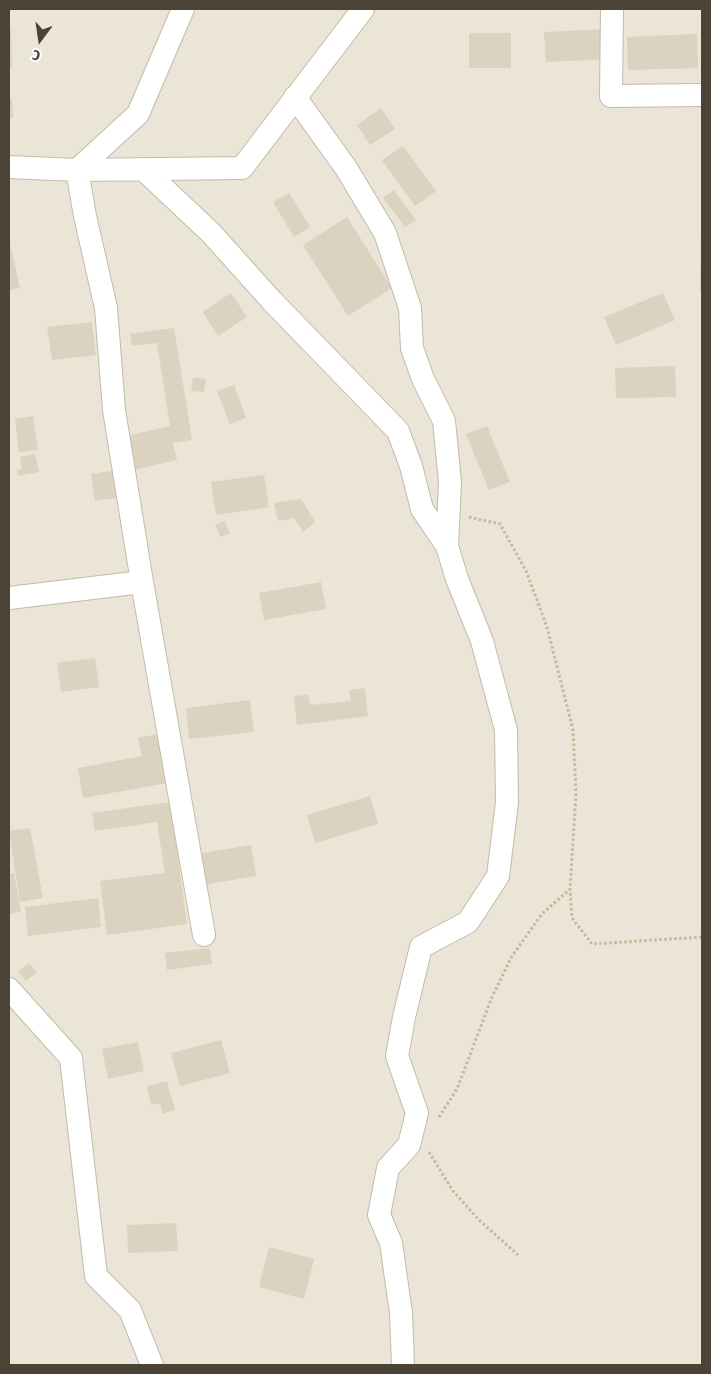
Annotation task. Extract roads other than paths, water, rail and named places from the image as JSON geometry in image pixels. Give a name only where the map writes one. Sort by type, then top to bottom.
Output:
[{"type":"street","points":[[77,170],[138,114],[183,9]]},
{"type":"street","points":[[9,167],[77,170],[242,168],[362,9]]},
{"type":"street","points":[[612,9],[611,96],[702,95]]},
{"type":"street","points":[[296,97],[346,168],[385,233],[410,308],[412,348],[423,379],[444,421],[450,482],[447,546]]},
{"type":"street","points":[[143,169],[211,233],[272,301],[398,432],[411,466],[422,509],[447,546],[457,579],[482,641],[506,730],[507,802],[498,876],[468,922],[421,947],[404,1017],[397,1056],[417,1113],[409,1145],[388,1168],[379,1215],[391,1243],[401,1313],[402,1365]]},
{"type":"street","points":[[77,170],[85,216],[106,308],[114,410],[204,935]]},
{"type":"street","points":[[9,598],[142,582]]},
{"type":"street","points":[[9,989],[72,1058],[96,1276],[130,1310],[152,1365]]}]
